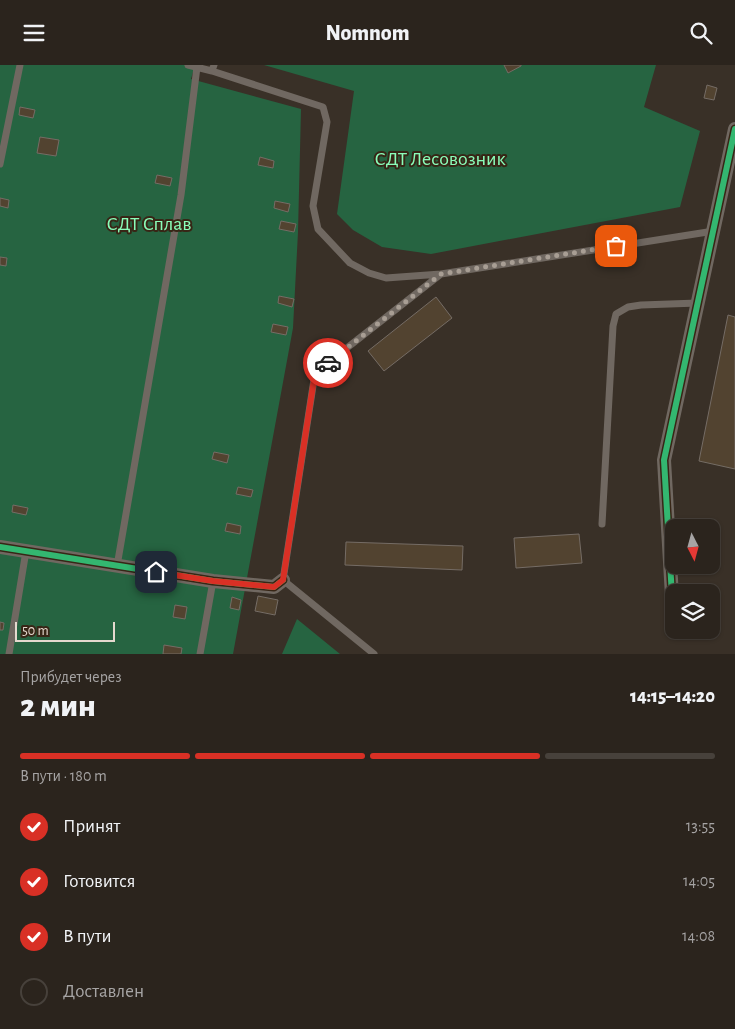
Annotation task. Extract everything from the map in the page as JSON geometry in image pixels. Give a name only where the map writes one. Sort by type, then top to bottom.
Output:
[{"type":"street","points":[[671,584],[664,460],[735,129]]},
{"type":"street","points":[[0,547],[213,581],[274,587],[283,580]]},
{"type":"lane","points":[[0,164],[20,65]]},
{"type":"lane","points":[[188,65],[213,68],[323,107],[327,122],[313,206],[318,229],[350,263],[369,273],[386,278],[441,274],[714,231]]},
{"type":"lane","points":[[117,566],[181,195],[197,67]]},
{"type":"lane","points":[[374,654],[283,580],[315,373],[441,274]]},
{"type":"lane","points":[[602,523],[613,326],[616,314],[628,307],[641,305],[698,303]]},
{"type":"lane","points":[[9,654],[26,551]]},
{"type":"lane","points":[[200,654],[213,581]]},
{"type":"green space","name":"СДТ Сплав","points":[[0,65],[195,65],[191,79],[301,109],[293,328],[233,654],[0,654]]},
{"type":"green space","name":"СДТ Лесовозник","points":[[264,65],[656,65],[644,107],[700,131],[680,207],[431,254],[382,247],[353,230],[337,214],[354,91]]},
{"type":"green space","points":[[297,619],[340,654],[282,654]]},
{"type":"building","points":[[504,65],[521,65],[521,66],[508,73]]},
{"type":"building","points":[[707,85],[717,88],[714,100],[704,98]]},
{"type":"building","points":[[20,107],[35,110],[33,118],[19,115]]},
{"type":"building","points":[[40,137],[59,140],[56,156],[37,153]]},
{"type":"building","points":[[260,157],[274,161],[273,168],[258,165]]},
{"type":"building","points":[[157,175],[172,178],[170,186],[155,183]]},
{"type":"building","points":[[0,198],[9,200],[8,208],[0,206]]},
{"type":"building","points":[[275,201],[290,204],[288,212],[274,208]]},
{"type":"building","points":[[281,221],[296,224],[294,232],[279,229]]},
{"type":"building","points":[[0,257],[7,258],[6,266],[0,265]]},
{"type":"building","points":[[279,296],[294,299],[292,307],[278,303]]},
{"type":"building","points":[[436,297],[452,318],[384,371],[368,351]]},
{"type":"building","points":[[728,315],[735,317],[735,469],[699,461]]},
{"type":"building","points":[[273,324],[288,327],[286,335],[271,332]]},
{"type":"building","points":[[214,452],[229,455],[227,463],[212,459]]},
{"type":"building","points":[[238,487],[253,490],[251,497],[236,494]]},
{"type":"building","points":[[13,505],[28,508],[26,515],[12,512]]},
{"type":"building","points":[[227,523],[241,526],[240,534],[225,531]]},
{"type":"building","points":[[579,534],[582,563],[516,568],[514,538]]},
{"type":"building","points":[[346,542],[463,546],[462,570],[345,565]]},
{"type":"building","points":[[258,596],[278,600],[275,615],[255,611]]},
{"type":"building","points":[[232,597],[241,600],[239,610],[230,608]]},
{"type":"building","points":[[175,605],[187,607],[185,619],[173,617]]},
{"type":"building","points":[[0,622],[4,623],[3,630],[0,630]]},
{"type":"building","points":[[164,645],[182,648],[181,654],[163,654]]},
{"type":"cycle path","points":[[671,584],[664,460],[735,129]]},
{"type":"cycle path","points":[[0,547],[213,581],[274,587],[283,580]]},
{"type":"way so far","points":[[328,363],[441,274],[616,246]]},
{"type":"route","points":[[156,572],[213,581],[274,587],[283,580],[315,373],[328,363]]}]
